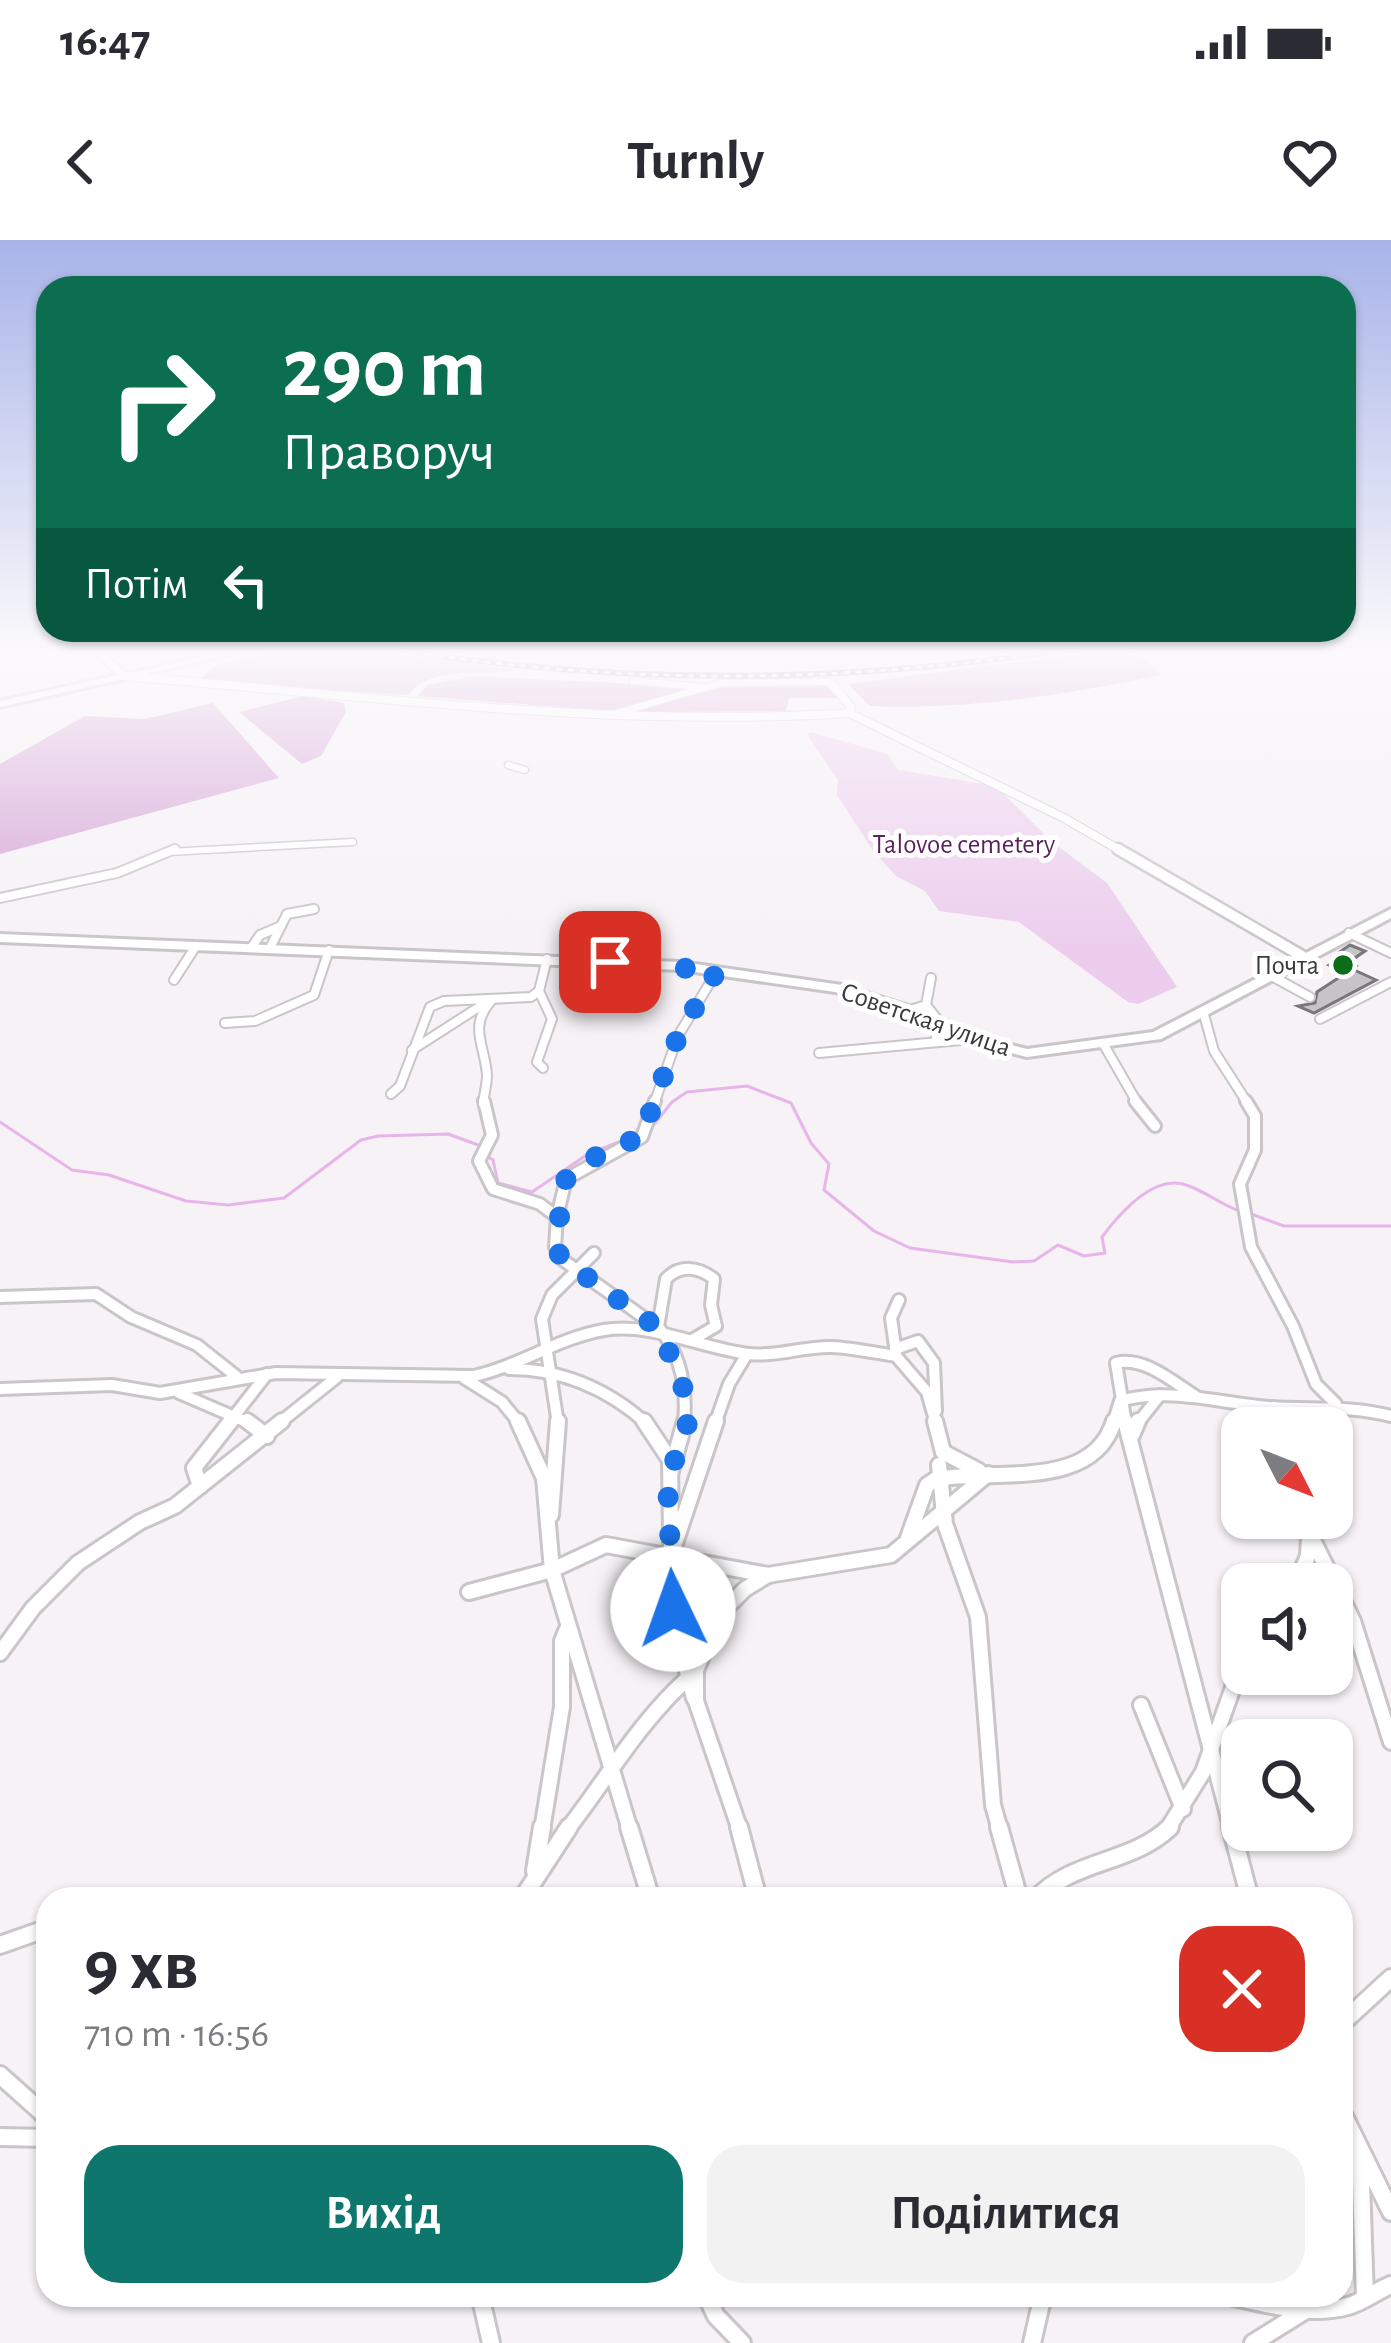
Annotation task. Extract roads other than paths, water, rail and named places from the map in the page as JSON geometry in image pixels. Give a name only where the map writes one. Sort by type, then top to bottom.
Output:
[{"type":"main road","name":"Советская улица","points":[[0,938],[548,958],[717,971],[837,988],[910,1010],[943,1033],[1027,1053],[1156,1036],[1391,913]]},
{"type":"street","points":[[925,750],[1064,818],[1302,956]]},
{"type":"street","points":[[508,765],[525,770]]},
{"type":"street","points":[[0,898],[116,872],[176,849],[353,842]]},
{"type":"street","points":[[270,948],[292,910],[314,909]]},
{"type":"street","points":[[251,948],[260,935],[281,926]]},
{"type":"street","points":[[1349,933],[1391,953]]},
{"type":"street","points":[[174,980],[196,946]]},
{"type":"street","points":[[225,1023],[255,1022],[314,995],[329,950]]},
{"type":"street","points":[[543,1068],[537,1062],[552,1019],[539,991],[548,958]]},
{"type":"street","points":[[662,1331],[560,1258],[555,1247],[557,1217],[566,1179],[573,1172],[641,1134],[678,1036],[717,971]]},
{"type":"street","points":[[1268,974],[1310,997]]},
{"type":"street","points":[[819,1053],[943,1033],[926,1005],[932,978]]},
{"type":"street","points":[[1320,1019],[1391,982]]},
{"type":"street","points":[[391,1094],[400,1087],[423,1020],[437,1002],[517,1001],[539,991]]},
{"type":"street","points":[[490,1001],[479,1015],[478,1046],[487,1073],[483,1106],[492,1126],[478,1162],[493,1189],[540,1204],[557,1217]]},
{"type":"street","points":[[411,1051],[445,1025],[490,1001]]},
{"type":"street","points":[[910,1010],[926,1005]]},
{"type":"street","points":[[1203,1012],[1214,1051],[1255,1116],[1255,1150],[1240,1184],[1251,1247],[1293,1326],[1316,1384],[1339,1406]]},
{"type":"street","points":[[1104,1045],[1127,1091],[1155,1126]]},
{"type":"street","points":[[594,1253],[552,1295],[542,1319],[559,1447],[547,1550],[647,1887]]},
{"type":"street","points":[[692,1340],[716,1326],[711,1305],[713,1280],[706,1271],[694,1268],[666,1278],[661,1288],[662,1331],[682,1381],[688,1422],[671,1471],[673,1609],[696,1702],[729,1790],[755,1887]]},
{"type":"street","points":[[0,1297],[96,1294],[131,1317],[197,1345],[238,1377]]},
{"type":"street","points":[[899,1300],[891,1318],[895,1353],[927,1392],[936,1414]]},
{"type":"street","points":[[506,1369],[548,1348],[608,1329],[662,1331],[747,1354],[778,1355],[829,1347],[895,1353],[917,1342],[926,1346],[932,1355],[942,1508],[978,1617],[993,1805],[1016,1887]]},
{"type":"street","points":[[670,1557],[730,1384],[747,1354]]},
{"type":"street","points":[[1197,1397],[1145,1365],[1122,1360],[1115,1371],[1247,1887]]},
{"type":"street","points":[[177,1392],[267,1374],[461,1377],[506,1369],[551,1370],[618,1401],[660,1440],[671,1471]]},
{"type":"street","points":[[200,1486],[194,1468],[267,1374]]},
{"type":"street","points":[[0,1653],[33,1608],[78,1563],[200,1486],[340,1375]]},
{"type":"street","points":[[461,1377],[495,1393],[520,1420],[536,1458],[549,1523]]},
{"type":"street","points":[[1308,1406],[1316,1384]]},
{"type":"street","points":[[0,1389],[112,1385],[177,1392],[237,1414],[267,1436]]},
{"type":"street","points":[[1120,1401],[1142,1393],[1274,1407],[1339,1406],[1391,1416]]},
{"type":"street","points":[[1132,1436],[1141,1412],[1160,1395]]},
{"type":"street","points":[[941,1464],[988,1474],[1056,1471],[1097,1452],[1118,1424],[1120,1401]]},
{"type":"street","points":[[941,1464],[988,1474]]},
{"type":"street","points":[[908,1539],[926,1485],[941,1464]]},
{"type":"street","points":[[470,1592],[552,1570],[606,1545],[768,1575],[867,1561],[892,1555],[942,1508],[988,1474]]},
{"type":"street","points":[[1312,1539],[1353,1621],[1391,1742]]},
{"type":"street","points":[[529,1887],[648,1714],[691,1675],[720,1614],[745,1589],[768,1575]]},
{"type":"street","points":[[533,1880],[562,1707],[562,1641],[569,1626]]},
{"type":"street","points":[[1044,1887],[1131,1853],[1163,1834],[1184,1809],[1230,1695]]},
{"type":"street","points":[[1142,1705],[1184,1809]]},
{"type":"street","points":[[0,1945],[36,1932]]},
{"type":"street","points":[[1353,2013],[1391,1978]]},
{"type":"street","points":[[0,2075],[36,2107]]},
{"type":"street","points":[[0,2137],[36,2138]]},
{"type":"street","points":[[1353,2138],[1391,2212]]},
{"type":"street","points":[[1360,2154],[1365,2298]]},
{"type":"street","points":[[1353,2302],[1391,2285]]},
{"type":"street","points":[[482,2307],[490,2343]]},
{"type":"street","points":[[712,2307],[742,2343]]},
{"type":"street","points":[[1032,2343],[1040,2307]]},
{"type":"street","points":[[1290,2307],[1338,2307]]},
{"type":"street","points":[[1252,2343],[1306,2310]]},
{"type":"waterway","points":[[647,1133],[672,1102],[687,1092],[747,1086],[791,1103],[811,1143],[829,1164],[824,1190],[874,1231],[910,1248],[1013,1262],[1034,1261],[1058,1245],[1084,1256],[1105,1253],[1102,1237],[1118,1217],[1140,1197],[1164,1185],[1189,1186],[1242,1212]]},
{"type":"waterway","points":[[0,1122],[72,1170],[109,1175],[186,1201],[228,1205],[284,1198],[361,1140],[378,1136],[448,1134],[481,1146]]},
{"type":"waterway","points":[[487,1156],[493,1160],[498,1183],[532,1192],[588,1154],[637,1135]]},
{"type":"waterway","points":[[1251,1214],[1284,1226],[1391,1226]]},
{"type":"place","name":"Почта","points":[[1343,965]]},
{"type":"park label","name":"Talovoe cemetery","points":[[964,844]]}]
